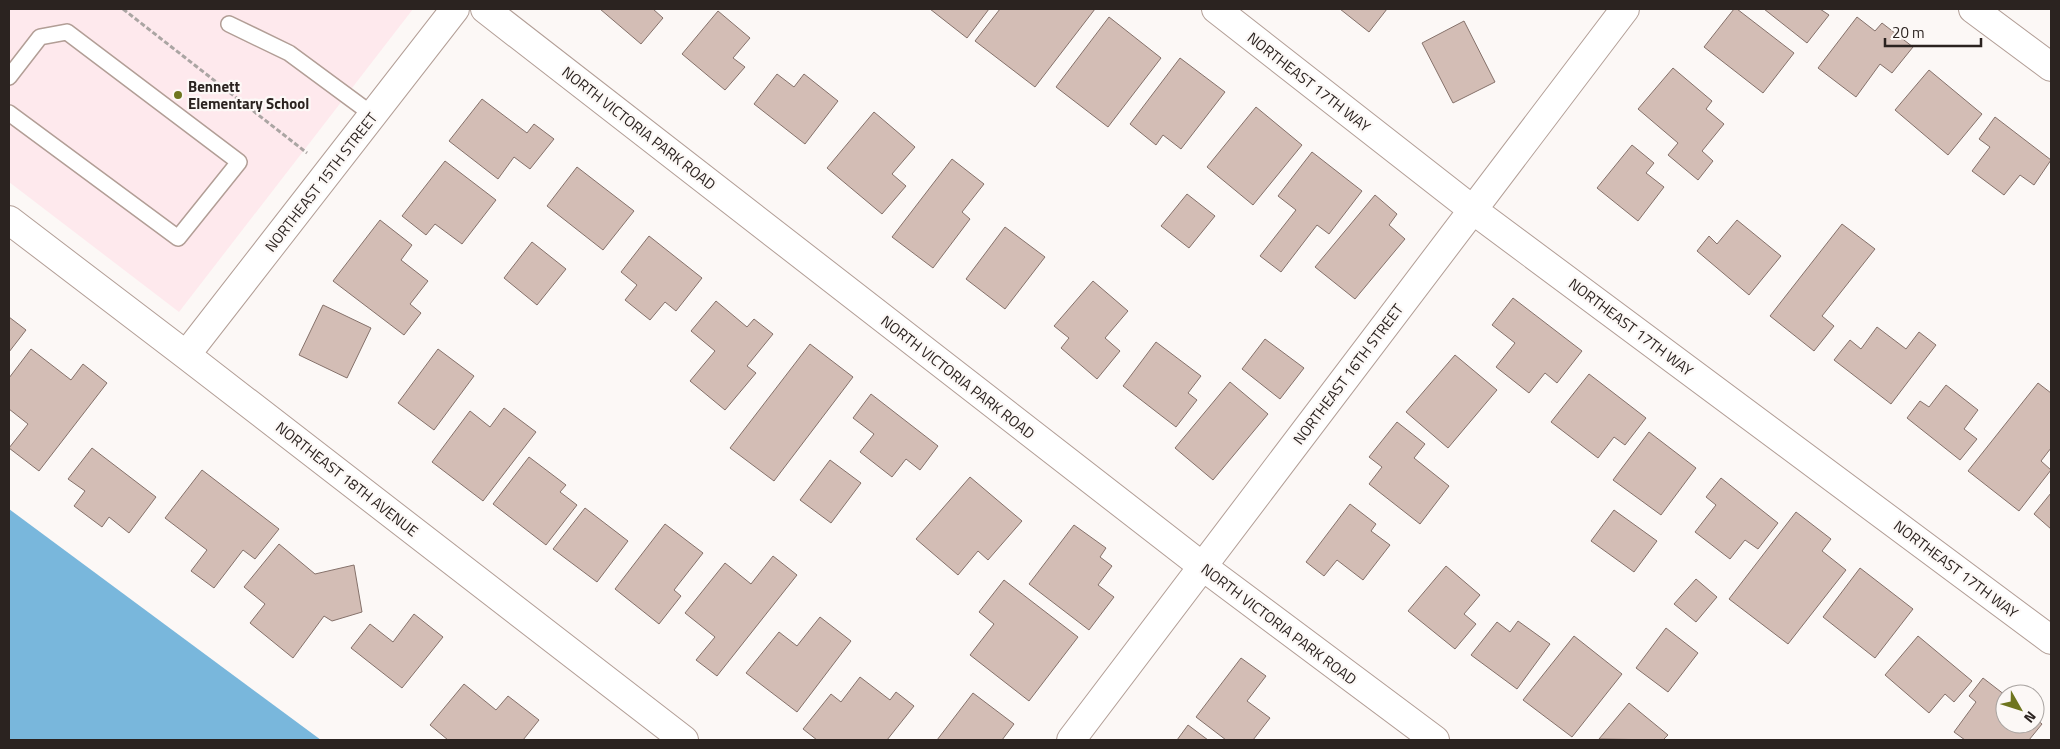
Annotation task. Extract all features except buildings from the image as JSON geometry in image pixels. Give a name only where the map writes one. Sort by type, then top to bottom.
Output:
[{"type":"street","name":"NORTHEAST 15TH STREET","points":[[186,355],[455,9]]},
{"type":"street","name":"NORTH VICTORIA PARK ROAD","points":[[485,9],[1202,566],[1435,740]]},
{"type":"street","name":"NORTHEAST 17TH WAY","points":[[1216,9],[1473,210],[2051,640]]},
{"type":"street","name":"NORTHEAST 16TH STREET","points":[[1070,740],[1625,9]]},
{"type":"street","points":[[1973,9],[2051,67]]},
{"type":"street","name":"NORTHEAST 18TH AVENUE","points":[[9,220],[684,740]]},
{"type":"lane","points":[[228,24],[289,52],[373,115]]},
{"type":"lane","points":[[9,77],[40,37],[67,32],[239,162],[178,238],[9,113]]},
{"type":"path","points":[[123,9],[307,153]]},
{"type":"shaded area","name":"Bennett Elementary School","points":[[9,9],[413,9],[179,312],[9,182]]},
{"type":"water","points":[[9,509],[321,740],[9,740]]},
{"type":"place","name":"Bennett Elementary School","points":[[178,95]]}]
